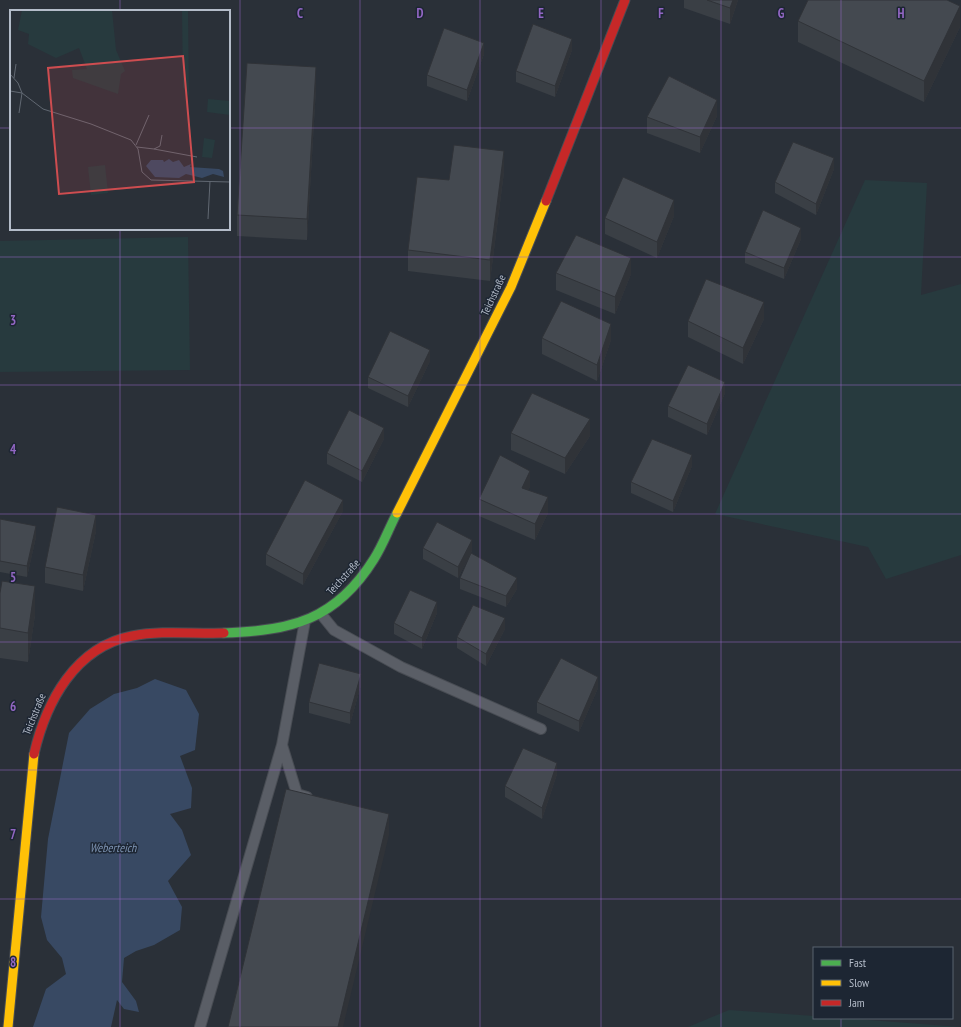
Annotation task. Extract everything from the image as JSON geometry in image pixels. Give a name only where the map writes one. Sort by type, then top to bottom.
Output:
[{"type":"street","name":"Teichstraße","points":[[8,1027],[31,768],[35,746],[41,726],[58,688],[86,658],[101,647],[128,636],[160,633],[222,633],[263,630],[305,621],[321,614],[345,596],[374,559],[511,287],[625,0]]},
{"type":"lane","points":[[321,614],[334,630],[402,667],[541,729]]},
{"type":"lane","points":[[200,1027],[282,745],[305,621]]},
{"type":"lane","points":[[282,745],[297,794],[319,801]]},
{"type":"green space","points":[[865,180],[927,183],[921,295],[961,284],[961,555],[886,579],[868,547],[715,514]]},
{"type":"green space","points":[[188,237],[190,370],[0,372],[0,241]]},
{"type":"green space","points":[[729,1010],[813,1016],[813,1019],[855,1019],[961,1027],[688,1027]]},
{"type":"water","name":"Weberteich","points":[[155,679],[186,690],[199,714],[195,750],[180,756],[192,788],[191,808],[170,814],[182,830],[191,855],[168,881],[182,907],[180,930],[154,945],[136,951],[124,958],[122,982],[136,1001],[139,1012],[124,1009],[117,1000],[111,1027],[33,1027],[46,989],[66,974],[62,958],[47,940],[41,917],[48,839],[69,733],[90,709],[114,694],[137,688]]},
{"type":"building","points":[[707,0],[733,0],[730,8]]},
{"type":"building","points":[[808,0],[947,0],[960,6],[924,81],[798,21]]},
{"type":"building","points":[[533,24],[572,39],[555,86],[516,71]]},
{"type":"building","points":[[444,28],[484,43],[467,90],[427,75]]},
{"type":"building","points":[[247,63],[316,67],[307,219],[237,215]]},
{"type":"building","points":[[669,76],[717,100],[700,137],[647,117]]},
{"type":"building","points":[[793,142],[834,158],[816,204],[775,182]]},
{"type":"building","points":[[454,145],[504,151],[490,260],[408,250],[417,177],[449,180]]},
{"type":"building","points":[[623,177],[674,200],[657,242],[605,218]]},
{"type":"building","points":[[763,210],[801,228],[784,268],[745,252]]},
{"type":"building","points":[[576,235],[631,258],[615,297],[556,273]]},
{"type":"building","points":[[706,279],[764,302],[743,348],[688,321]]},
{"type":"building","points":[[561,301],[611,324],[597,365],[542,338]]},
{"type":"building","points":[[390,331],[430,350],[408,396],[368,377]]},
{"type":"building","points":[[688,365],[725,382],[707,424],[668,406]]},
{"type":"building","points":[[532,393],[590,419],[565,458],[511,433]]},
{"type":"building","points":[[349,410],[384,428],[362,471],[327,453]]},
{"type":"building","points":[[652,439],[692,455],[673,501],[631,482]]},
{"type":"building","points":[[500,455],[530,471],[522,488],[548,497],[535,524],[479,499]]},
{"type":"building","points":[[305,480],[343,500],[303,574],[266,554]]},
{"type":"building","points":[[57,507],[96,515],[83,575],[45,567]]},
{"type":"building","points":[[0,519],[36,526],[27,566],[0,561]]},
{"type":"building","points":[[437,522],[472,540],[458,567],[423,548]]},
{"type":"building","points":[[471,553],[517,578],[506,596],[460,578]]},
{"type":"building","points":[[2,581],[35,586],[28,633],[0,628],[0,593]]},
{"type":"building","points":[[410,590],[437,602],[422,638],[394,623]]},
{"type":"building","points":[[473,605],[505,618],[486,654],[457,637]]},
{"type":"building","points":[[561,658],[598,677],[579,721],[537,702]]},
{"type":"building","points":[[319,663],[361,674],[350,713],[309,702]]},
{"type":"building","points":[[523,748],[557,763],[542,808],[505,786]]},
{"type":"building","points":[[286,789],[389,814],[338,1027],[228,1027]]},
{"type":"traffic: fast","points":[[224,633],[248,632],[291,625],[328,609],[344,596],[359,580],[377,554],[397,513]]},
{"type":"traffic: slow","points":[[397,513],[511,287],[546,201]]},
{"type":"traffic: slow","points":[[8,1027],[34,754]]},
{"type":"traffic: jam","points":[[546,201],[625,0]]},
{"type":"traffic: jam","points":[[34,754],[39,734],[55,697],[79,664],[94,652],[112,642],[143,634],[224,633]]}]
